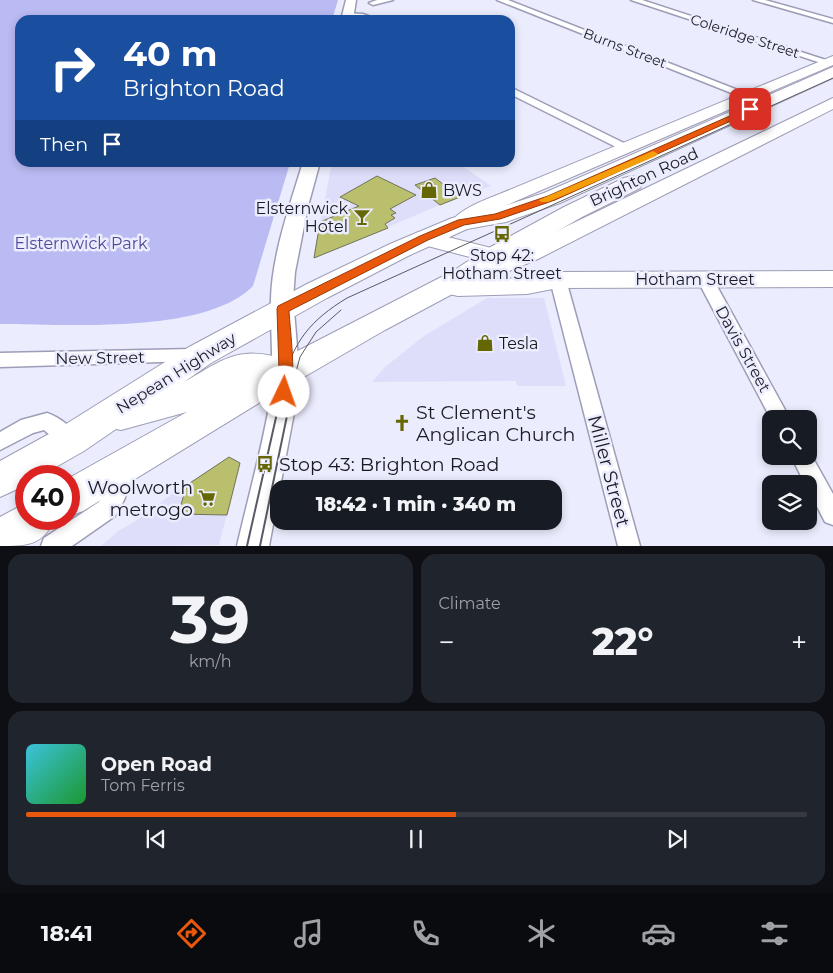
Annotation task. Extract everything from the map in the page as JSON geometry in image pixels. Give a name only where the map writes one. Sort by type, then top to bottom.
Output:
[{"type":"highway","name":"Brighton Road","points":[[283,309],[424,238],[461,223],[497,217],[552,198],[730,120],[798,86],[831,65]]},
{"type":"highway","name":"Brighton Road","points":[[285,372],[504,258],[591,202],[730,120],[806,101],[833,90]]},
{"type":"highway","name":"Nepean Highway","points":[[0,480],[85,431],[200,355],[283,309]]},
{"type":"highway","points":[[85,431],[182,400],[240,367],[255,366],[285,372]]},
{"type":"highway","points":[[80,492],[285,372]]},
{"type":"highway","points":[[0,540],[16,530]]},
{"type":"main road","points":[[348,15],[351,0]]},
{"type":"main road","name":"Brighton Road","points":[[461,223],[487,207],[626,148],[730,120],[748,96],[831,65]]},
{"type":"main road","points":[[806,101],[833,102]]},
{"type":"main road","name":"Brighton Road","points":[[504,258],[833,102]]},
{"type":"main road","points":[[253,546],[283,402],[285,372],[284,272],[299,206],[311,167]]},
{"type":"main road","name":"Hotham Street","points":[[424,238],[504,258],[539,269],[558,280]]},
{"type":"main road","name":"Hotham Street","points":[[453,283],[527,286],[558,280],[833,279]]},
{"type":"street","points":[[373,4],[389,0]]},
{"type":"street","name":"Burns Street","points":[[501,0],[748,96]]},
{"type":"street","name":"Coleridge Street","points":[[635,0],[831,65]]},
{"type":"street","points":[[758,0],[833,21]]},
{"type":"street","points":[[515,92],[626,148]]},
{"type":"street","name":"Miller Street","points":[[558,280],[629,546]]},
{"type":"street","name":"Davis Street","points":[[705,280],[776,410]]},
{"type":"street","name":"New Street","points":[[0,360],[200,355]]},
{"type":"street","points":[[0,442],[28,426],[47,421],[85,431]]},
{"type":"street","points":[[52,546],[107,509],[117,493],[127,465]]},
{"type":"street","points":[[806,465],[833,515]]},
{"type":"shaded area","points":[[331,167],[464,167],[491,186],[440,205],[319,256],[314,254]]},
{"type":"shaded area","name":"Tesla","points":[[487,298],[544,298],[566,386],[517,386],[516,381],[372,382],[385,367],[424,336]]},
{"type":"shaded area","points":[[229,457],[240,463],[219,545],[101,546],[118,531],[136,521],[176,491]]},
{"type":"green space","name":"Elsternwick Park","points":[[0,0],[338,0],[334,15],[15,15],[15,167],[289,167],[253,286],[231,302],[202,313],[169,320],[96,325],[0,324]]},
{"type":"building","name":"Elsternwick Hotel","points":[[377,176],[416,195],[390,209],[396,213],[391,215],[395,218],[385,224],[388,228],[314,258],[320,222],[359,206],[340,197]]},
{"type":"building","name":"BWS","points":[[435,178],[460,197],[440,205],[415,185]]},
{"type":"building","name":"Woolworth metrogo","points":[[229,457],[240,463],[227,515],[178,514],[187,485]]},
{"type":"tram line","points":[[283,383],[292,355],[305,333],[323,315],[347,298],[833,78]]},
{"type":"tram line","points":[[293,383],[300,357],[316,332],[341,310]]},
{"type":"tram line","points":[[247,546],[284,382]]},
{"type":"tram line","points":[[260,546],[294,382]]},
{"type":"slow traffic","points":[[544,200],[653,154]]},
{"type":"place","name":"BWS","points":[[429,190]]},
{"type":"place","name":"Elsternwick Hotel","points":[[362,217]]},
{"type":"place","name":"Stop 42: Hotham Street","points":[[502,234]]},
{"type":"place","name":"Tesla","points":[[485,343]]},
{"type":"place","name":"St Clement's Anglican Church","points":[[402,423]]},
{"type":"place","name":"Stop 43: Brighton Road","points":[[265,464]]},
{"type":"place","name":"Woolworth metrogo","points":[[207,498]]},
{"type":"route","points":[[284,392],[286,371],[283,309],[424,238],[461,223],[497,217],[552,198],[750,109]]}]
